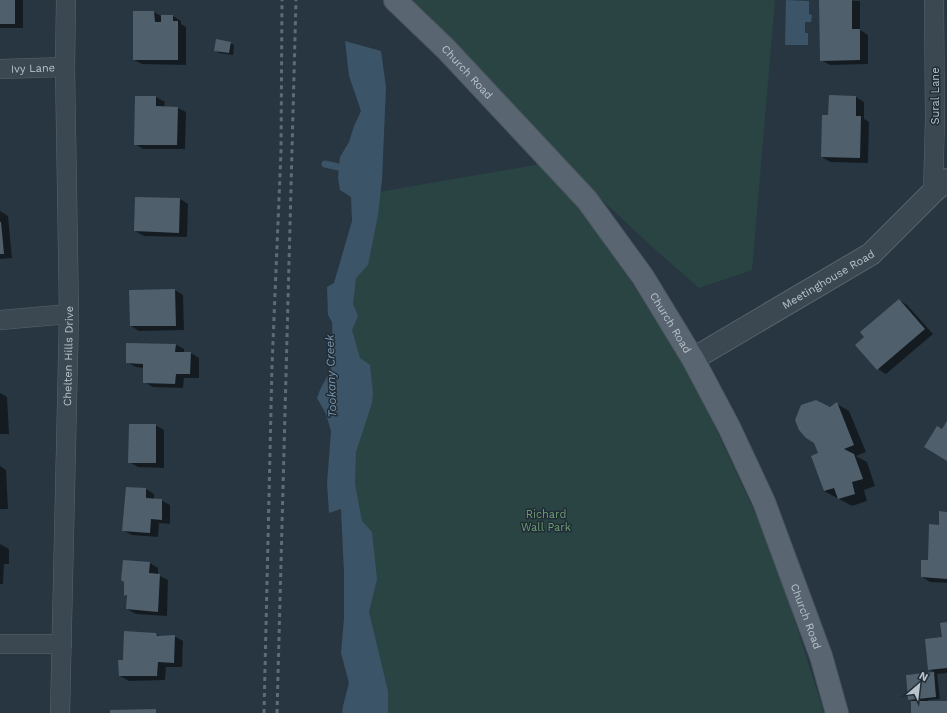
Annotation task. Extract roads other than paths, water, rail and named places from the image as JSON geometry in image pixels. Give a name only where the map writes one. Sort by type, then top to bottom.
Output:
[{"type":"main road","name":"Church Road","points":[[394,0],[446,49],[587,200],[643,278],[693,359],[729,426],[764,502],[821,656],[837,713]]},
{"type":"street","name":"Chelten Hills Drive","points":[[60,713],[69,314],[65,67],[66,0]]},
{"type":"street","name":"Sural Lane","points":[[934,0],[935,119],[940,186]]},
{"type":"street","name":"Ivy Lane","points":[[0,69],[65,67]]},
{"type":"street","name":"Meetinghouse Road","points":[[693,359],[871,254],[940,186]]},
{"type":"street","points":[[0,320],[69,314]]},
{"type":"street","points":[[0,644],[62,644]]},
{"type":"water","points":[[786,0],[809,1],[809,14],[812,15],[811,22],[805,22],[805,33],[808,33],[808,45],[785,45]]},
{"type":"water","name":"Tookany Creek","points":[[345,41],[381,51],[386,87],[382,180],[378,215],[368,265],[356,278],[353,304],[358,316],[352,330],[360,358],[370,365],[373,394],[372,403],[356,452],[355,484],[362,521],[372,532],[377,579],[369,612],[388,691],[388,713],[342,713],[349,683],[341,653],[344,618],[344,573],[341,509],[329,513],[327,483],[331,431],[326,414],[317,398],[331,369],[333,351],[332,322],[328,315],[327,287],[334,283],[352,221],[351,197],[340,190],[338,178],[340,157],[349,142],[361,111],[349,76]]},
{"type":"waterway","points":[[325,164],[348,169]]},
{"type":"railway","points":[[264,713],[272,366],[281,151],[282,0]]},
{"type":"railway","points":[[277,713],[296,0]]},
{"type":"park label","name":"Richard Wall Park","points":[[546,520]]}]
